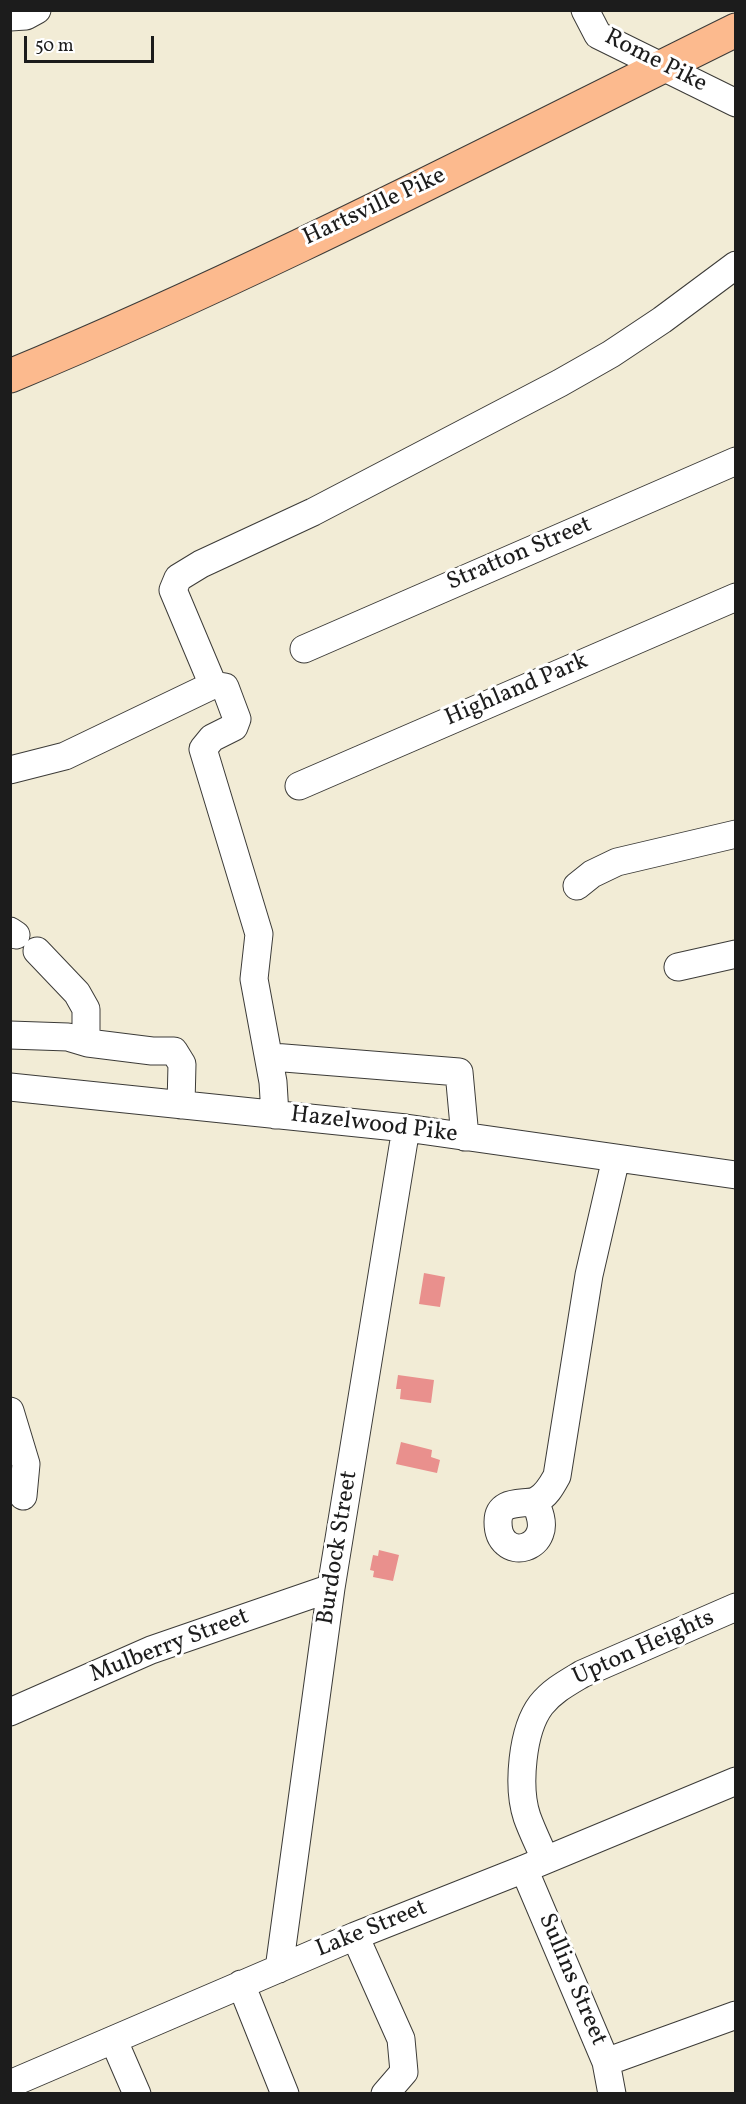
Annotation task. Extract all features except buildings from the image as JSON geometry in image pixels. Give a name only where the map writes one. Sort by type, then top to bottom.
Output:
[{"type":"main road","name":"Hartsville Pike","points":[[10,376],[107,336],[488,155],[735,30]]},
{"type":"street","points":[[10,17],[26,16],[37,10]]},
{"type":"street","name":"Rome Pike","points":[[585,10],[598,35],[735,103]]},
{"type":"street","points":[[213,685],[173,590],[178,578],[201,564],[313,512],[560,383],[611,354],[662,320],[735,265]]},
{"type":"street","name":"Stratton Street","points":[[304,649],[735,461]]},
{"type":"street","name":"Highland Park","points":[[299,786],[735,597]]},
{"type":"street","points":[[10,770],[64,756],[213,685],[225,687],[237,719],[234,727],[212,738],[203,749],[259,934],[254,979],[273,1082],[275,1114]]},
{"type":"street","points":[[577,886],[592,874],[617,862],[735,834]]},
{"type":"street","points":[[37,951],[77,993],[86,1009],[86,1042]]},
{"type":"street","points":[[678,967],[735,954]]},
{"type":"street","points":[[10,1035],[68,1037],[86,1042],[152,1051],[174,1051],[182,1064],[182,1105]]},
{"type":"street","points":[[269,1060],[272,1057],[459,1072],[464,1105],[465,1137]]},
{"type":"street","name":"Hazelwood Pike","points":[[10,1087],[406,1128],[735,1175]]},
{"type":"street","name":"Burdock Street","points":[[279,1969],[331,1588],[406,1128]]},
{"type":"street","points":[[535,1502],[552,1487],[557,1476],[587,1287],[616,1158]]},
{"type":"street","points":[[10,1411],[26,1464],[23,1496]]},
{"type":"street","name":"Mulberry Street","points":[[10,1712],[151,1650],[331,1588]]},
{"type":"street","name":"Upton Heights","points":[[534,1864],[522,1796],[525,1745],[532,1722],[541,1705],[559,1688],[582,1674],[735,1607]]},
{"type":"street","name":"Lake Street","points":[[10,2084],[355,1936],[735,1781]]},
{"type":"street","name":"Sullins Street","points":[[534,1864],[606,2062],[612,2094]]},
{"type":"street","points":[[355,1936],[401,2039],[404,2072],[385,2094]]},
{"type":"street","points":[[241,1984],[285,2094]]},
{"type":"street","points":[[606,2062],[735,2015]]},
{"type":"street","points":[[114,2041],[136,2094]]}]
